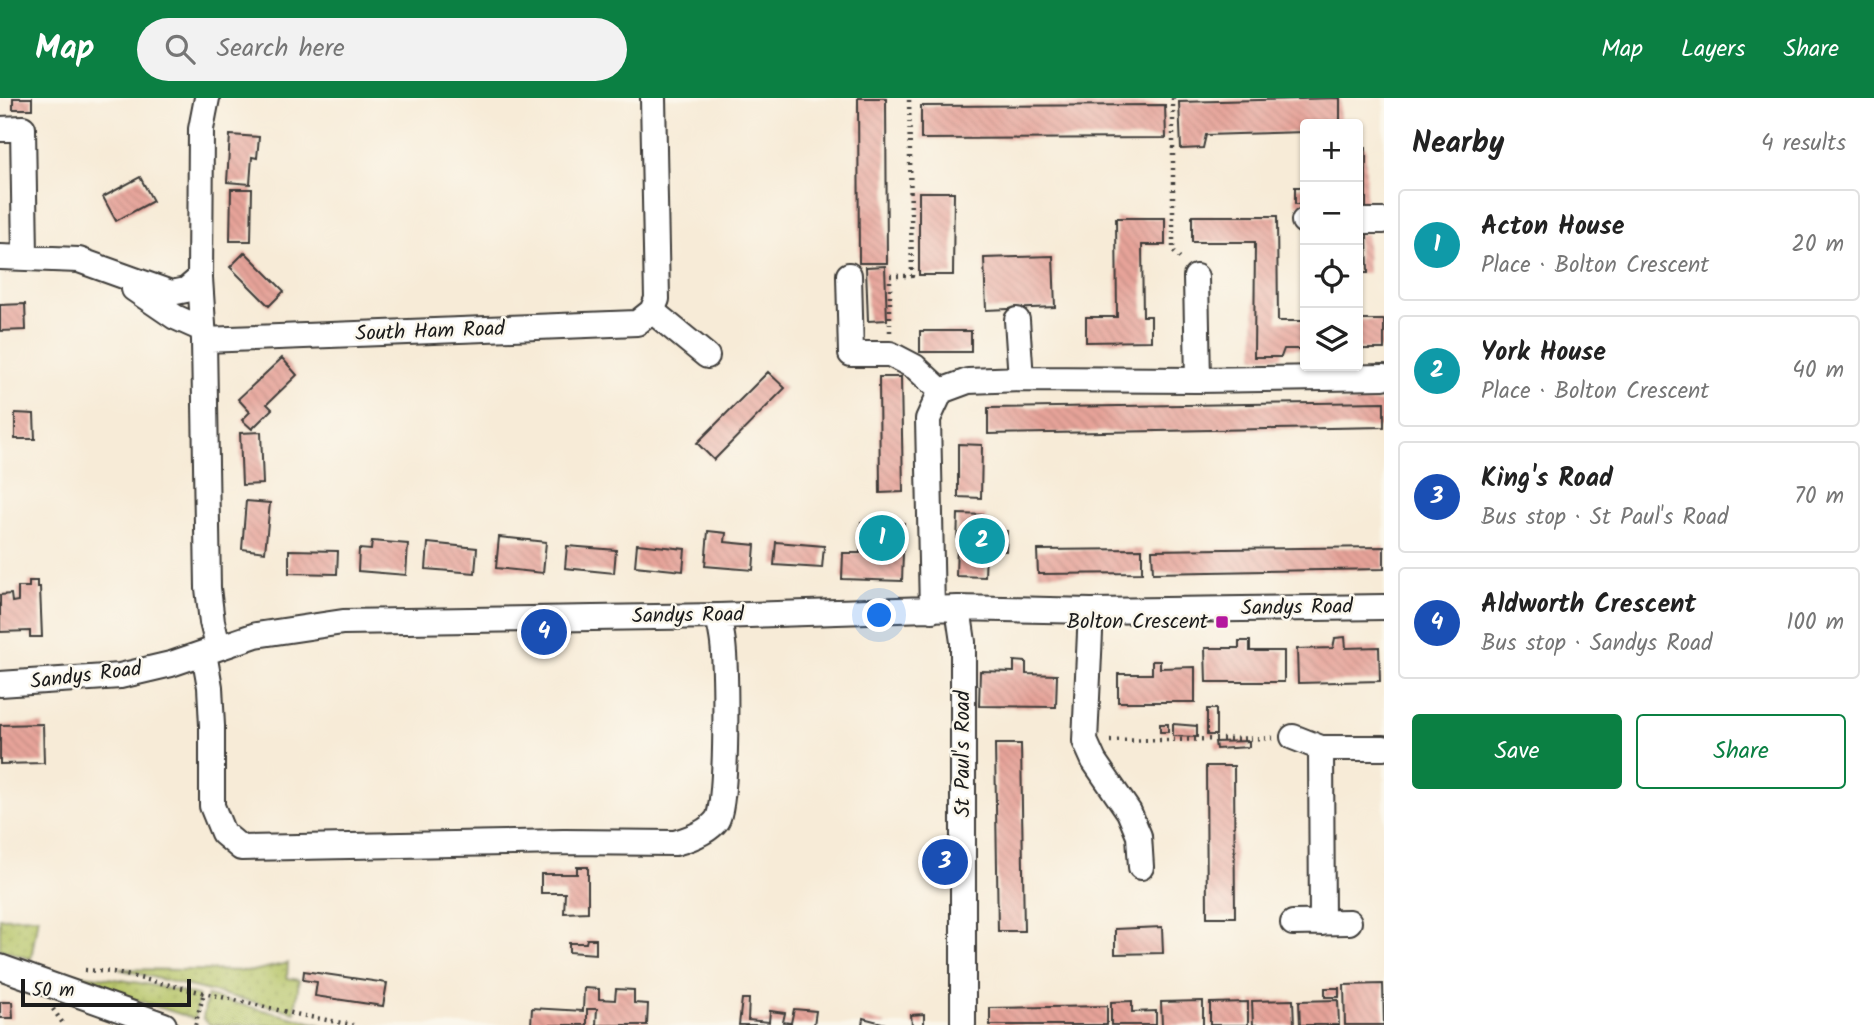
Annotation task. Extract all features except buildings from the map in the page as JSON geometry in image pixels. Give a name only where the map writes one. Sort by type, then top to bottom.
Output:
[{"type":"street","points":[[207,98],[201,129],[200,278],[208,588],[212,622],[212,806],[223,833],[241,848],[675,843],[691,839],[714,823],[722,806],[723,642],[718,616]]},
{"type":"street","points":[[653,98],[657,299],[652,311],[707,356]]},
{"type":"street","points":[[0,129],[23,128],[25,256]]},
{"type":"street","points":[[1363,221],[1384,221]]},
{"type":"street","name":"South Ham Road","points":[[0,257],[79,260],[171,293],[186,290],[200,278]]},
{"type":"street","name":"South Ham Road","points":[[115,274],[203,335],[637,323],[652,311]]},
{"type":"street","points":[[849,275],[851,354],[890,354],[915,367],[941,391]]},
{"type":"street","points":[[1196,277],[1198,380]]},
{"type":"street","points":[[1017,320],[1021,379]]},
{"type":"street","points":[[932,610],[928,419],[941,391],[968,381],[1021,379],[1384,377]]},
{"type":"street","name":"Sandys Road","points":[[0,684],[120,676],[256,635],[343,622],[718,616],[958,608],[1091,611],[1384,607]]},
{"type":"street","name":"St Paul's Road","points":[[958,608],[963,642],[963,1025]]},
{"type":"street","points":[[1091,611],[1085,741],[1094,761],[1129,812],[1139,836],[1141,867]]},
{"type":"street","points":[[1293,737],[1321,747],[1384,747]]},
{"type":"street","points":[[1321,747],[1322,923]]},
{"type":"street","points":[[1293,923],[1349,922]]},
{"type":"street","points":[[0,967],[164,1025]]},
{"type":"path","points":[[1173,98],[1173,251],[1196,277]]},
{"type":"path","points":[[890,354],[890,276],[912,276],[910,99]]},
{"type":"path","points":[[1085,741],[1293,737]]},
{"type":"path","points":[[75,970],[113,972],[352,1025]]},
{"type":"path","points":[[195,1025],[204,993]]},
{"type":"green space","points":[[38,917],[31,959],[0,949],[0,918]]},
{"type":"green space","points":[[288,963],[287,978],[299,980],[295,1012],[119,969],[253,971]]},
{"type":"green space","points":[[53,973],[127,981],[199,996],[195,1019]]},
{"type":"green space","points":[[207,996],[322,1025],[210,1025],[203,1018]]},
{"type":"place","name":"Acton House","points":[[882,538]]},
{"type":"place","name":"York House","points":[[982,541]]},
{"type":"place","name":"Bolton Crescent","points":[[1222,622]]},
{"type":"place","name":"Aldworth Crescent","points":[[544,632]]},
{"type":"place","name":"King's Road","points":[[945,862]]}]
